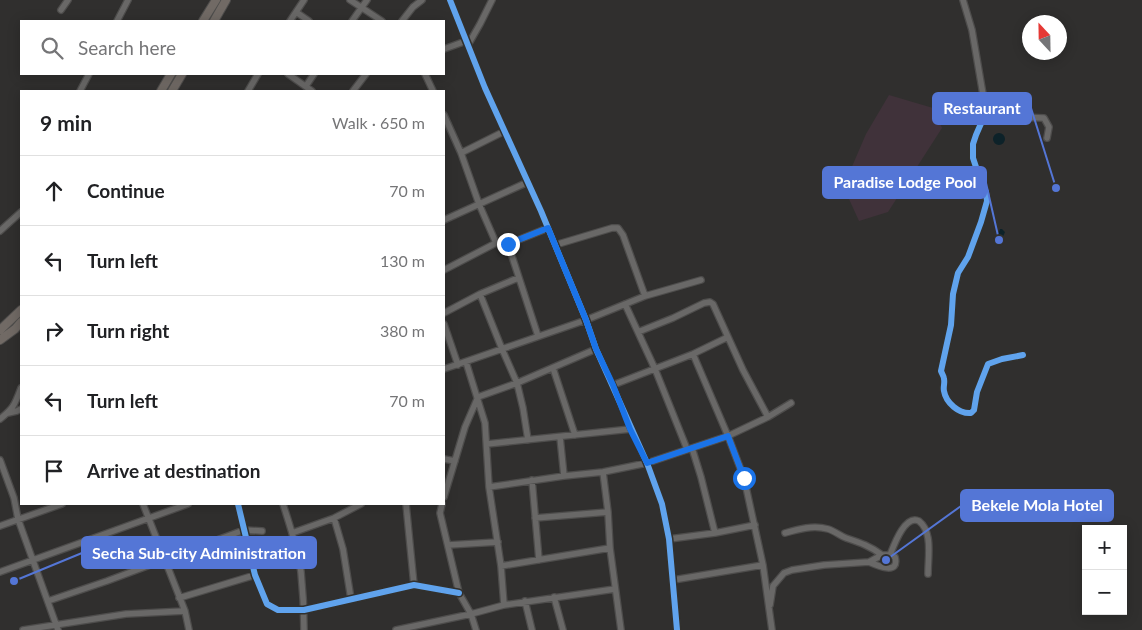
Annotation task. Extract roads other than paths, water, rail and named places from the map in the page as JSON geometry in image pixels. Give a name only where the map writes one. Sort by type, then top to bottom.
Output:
[{"type":"highway","points":[[204,20],[216,0]]},
{"type":"highway","points":[[215,20],[226,0]]},
{"type":"highway","points":[[162,90],[171,75]]},
{"type":"highway","points":[[173,90],[181,75]]},
{"type":"highway","points":[[0,330],[20,311]]},
{"type":"highway","points":[[0,340],[20,323]]},
{"type":"street","points":[[61,10],[68,0]]},
{"type":"street","points":[[118,20],[128,0]]},
{"type":"street","points":[[291,20],[304,0]]},
{"type":"street","points":[[350,0],[380,20]]},
{"type":"street","points":[[353,20],[367,0]]},
{"type":"street","points":[[403,20],[413,6],[422,0]]},
{"type":"street","points":[[450,0],[485,88],[548,228],[630,429],[647,463],[662,504],[670,539],[677,630]]},
{"type":"street","points":[[445,49],[467,43],[480,24],[492,0]]},
{"type":"street","points":[[963,0],[972,30],[986,112],[991,118],[1044,118],[1049,127],[1047,138]]},
{"type":"street","points":[[296,12],[308,20]]},
{"type":"street","points":[[81,90],[88,75]]},
{"type":"street","points":[[249,90],[257,75]]},
{"type":"street","points":[[290,75],[311,90]]},
{"type":"street","points":[[306,86],[313,75]]},
{"type":"street","points":[[354,90],[365,75]]},
{"type":"street","points":[[425,75],[433,90]]},
{"type":"street","points":[[986,112],[973,144],[973,158],[986,192],[987,201],[968,257],[960,270],[955,287],[951,325],[941,372],[944,378],[943,389],[945,397],[957,410],[965,414],[971,413],[974,410],[977,392],[988,364],[1023,355]]},
{"type":"street","points":[[445,117],[496,243]]},
{"type":"street","points":[[461,153],[505,132]]},
{"type":"street","points":[[445,220],[528,182]]},
{"type":"street","points":[[0,231],[20,213]]},
{"type":"street","points":[[445,269],[496,243],[506,242],[508,244],[548,228]]},
{"type":"street","points":[[555,245],[612,228],[618,228],[645,296]]},
{"type":"street","points":[[508,244],[538,336]]},
{"type":"street","points":[[445,313],[480,294],[518,278]]},
{"type":"street","points":[[445,369],[586,320],[645,296],[701,280]]},
{"type":"street","points":[[480,294],[517,383],[528,440]]},
{"type":"street","points":[[638,332],[710,302],[713,304],[743,370],[768,417]]},
{"type":"street","points":[[625,304],[701,476],[715,533]]},
{"type":"street","points":[[445,327],[458,365]]},
{"type":"street","points":[[613,385],[693,354],[728,337]]},
{"type":"street","points":[[445,494],[465,427],[478,397],[517,383],[596,349]]},
{"type":"street","points":[[693,354],[744,478],[763,565],[772,630]]},
{"type":"street","points":[[466,362],[485,423],[489,487],[498,542],[504,605]]},
{"type":"street","points":[[553,368],[575,435]]},
{"type":"street","points":[[0,419],[15,404],[20,391]]},
{"type":"street","points":[[489,487],[603,472],[647,463],[728,436],[791,404]]},
{"type":"street","points":[[8,413],[20,410]]},
{"type":"street","points":[[487,444],[630,429]]},
{"type":"street","points":[[560,437],[564,476]]},
{"type":"street","points":[[445,459],[455,461]]},
{"type":"street","points":[[0,460],[14,498],[18,519],[57,627]]},
{"type":"street","points":[[603,472],[610,548],[621,630]]},
{"type":"street","points":[[532,480],[539,560]]},
{"type":"street","points":[[0,526],[59,505]]},
{"type":"street","points":[[143,505],[185,611],[189,630]]},
{"type":"street","points":[[0,572],[185,505]]},
{"type":"street","points":[[238,505],[255,575],[267,604],[278,610],[304,610],[414,585],[459,593]]},
{"type":"street","points":[[283,505],[301,570],[304,630]]},
{"type":"street","points":[[292,533],[334,518],[359,505]]},
{"type":"street","points":[[406,505],[414,585]]},
{"type":"street","points":[[442,505],[440,513],[459,593],[471,614],[476,630]]},
{"type":"street","points":[[535,518],[608,512]]},
{"type":"street","points":[[334,518],[343,549],[350,599]]},
{"type":"street","points":[[890,555],[906,524],[915,520],[920,522],[926,528],[929,540],[928,574]]},
{"type":"street","points":[[670,539],[755,525]]},
{"type":"street","points":[[785,533],[804,528],[826,529],[873,548],[882,555]]},
{"type":"street","points":[[48,601],[244,530],[262,531]]},
{"type":"street","points":[[448,545],[498,542]]},
{"type":"street","points":[[501,566],[610,548]]},
{"type":"street","points":[[769,615],[773,586],[784,573],[824,565],[869,562],[882,555],[895,557],[896,562],[891,568],[884,569],[869,562]]},
{"type":"street","points":[[673,580],[763,565]]},
{"type":"street","points":[[180,598],[255,575]]},
{"type":"street","points":[[396,630],[525,601],[615,589]]},
{"type":"street","points":[[554,597],[563,630]]},
{"type":"street","points":[[525,601],[532,630]]},
{"type":"street","points":[[23,630],[57,627],[126,614],[185,611]]},
{"type":"water","points":[[997,133],[1001,133],[1005,139],[1001,145],[997,145],[993,141],[993,137]]},
{"type":"water","points":[[1000,229],[1005,232],[1002,239],[1003,244],[999,246],[993,238],[997,237]]},
{"type":"place","name":"Restaurant","points":[[1056,188]]},
{"type":"place","name":"Paradise Lodge Pool","points":[[999,240]]},
{"type":"place","name":"Bekele Mola Hotel","points":[[886,560]]},
{"type":"place","name":"Secha Sub-city Administration","points":[[14,581]]}]
